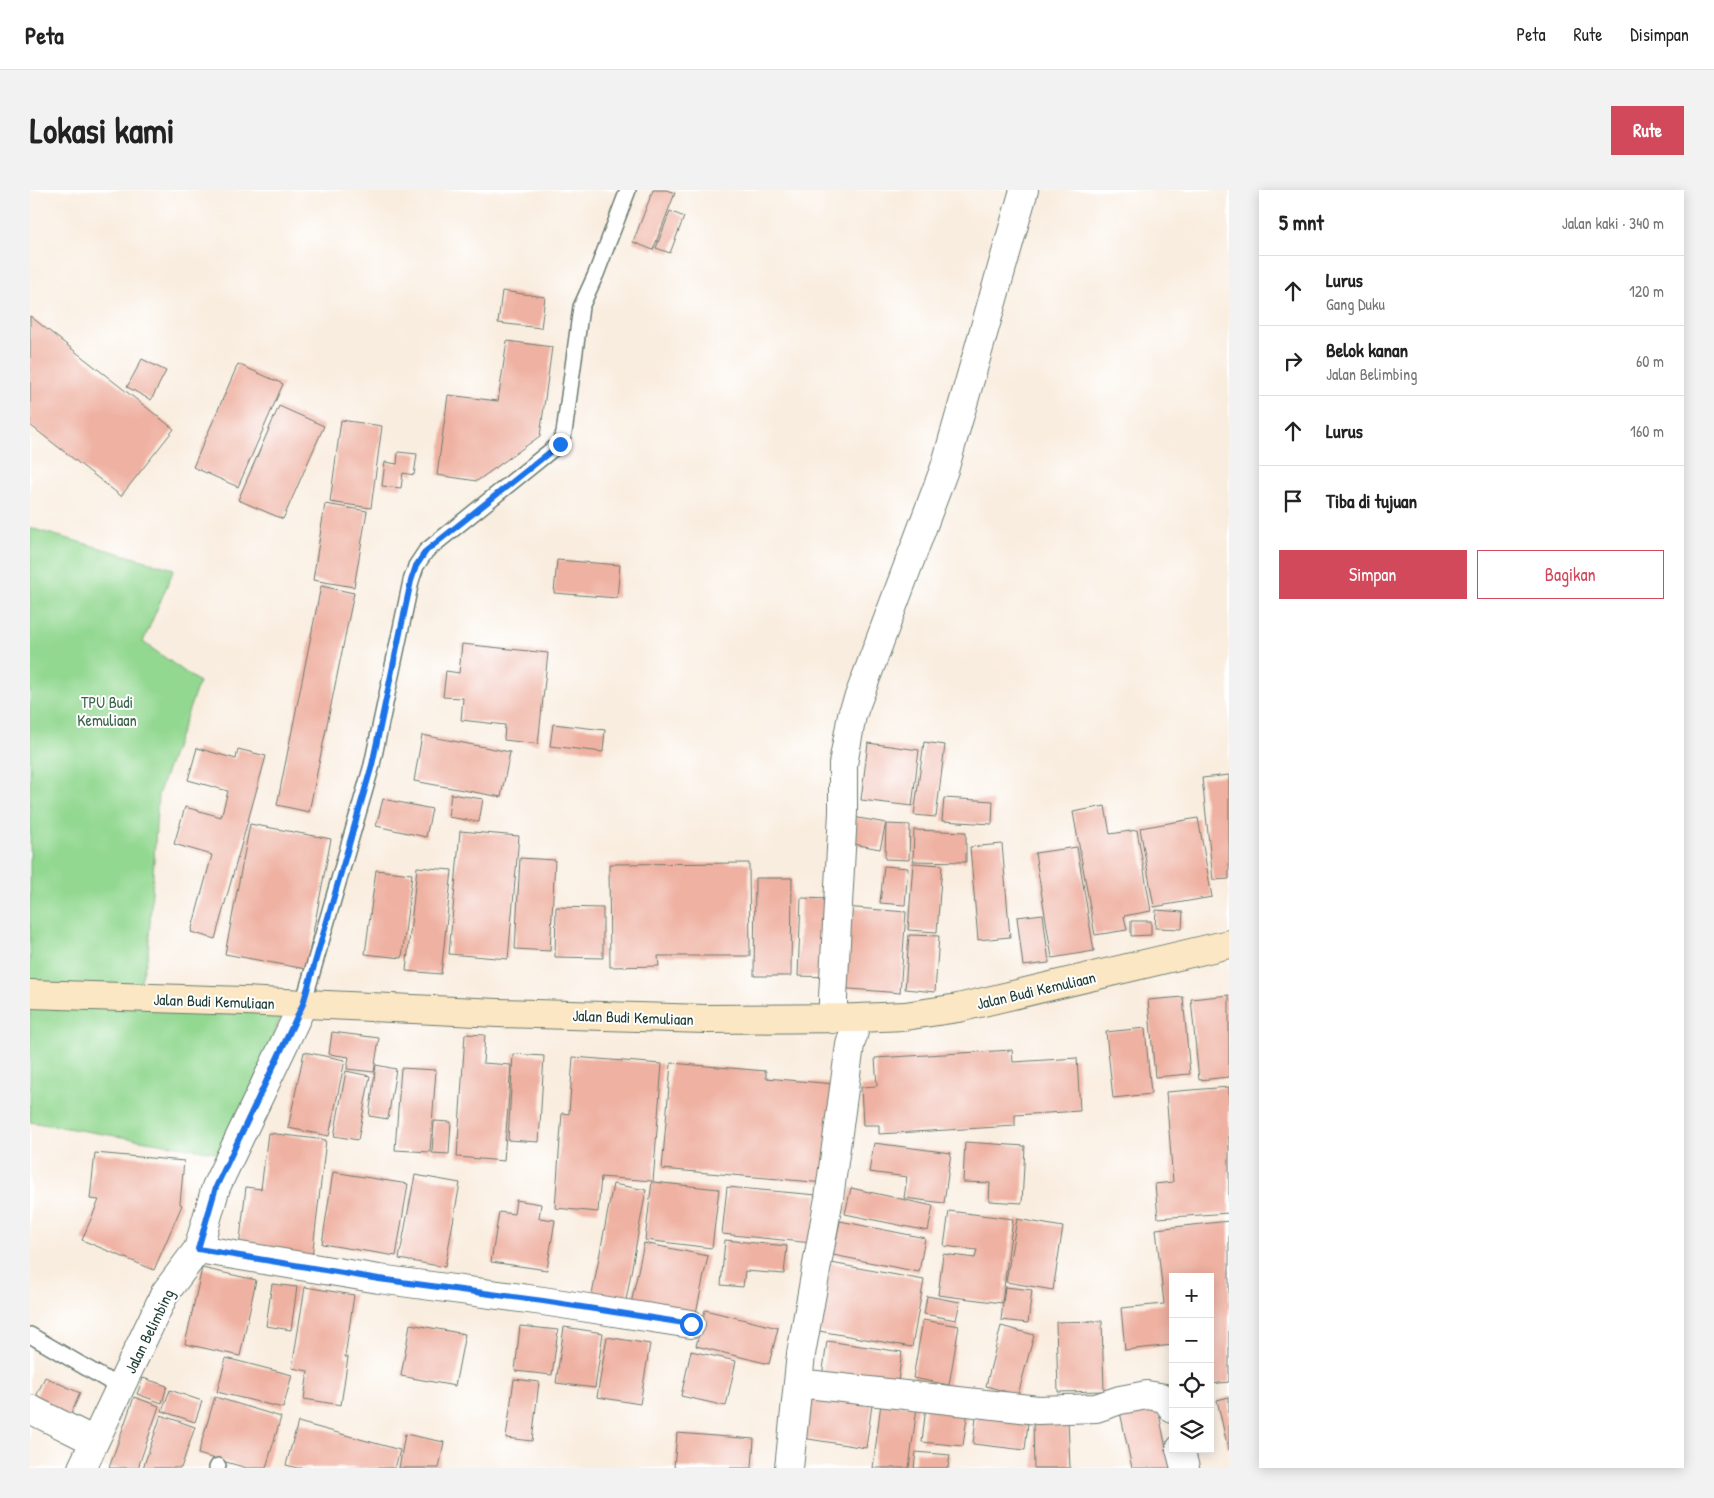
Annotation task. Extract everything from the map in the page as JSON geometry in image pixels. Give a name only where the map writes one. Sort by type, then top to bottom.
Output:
[{"type":"street","points":[[788,1468],[801,1354],[829,1198],[850,1045],[845,1019],[833,997],[843,812],[843,764],[852,715],[945,467],[1024,190]]},
{"type":"street","name":"Jalan Budi Kemuliaan","points":[[30,994],[696,1019],[845,1019],[905,1016],[958,1008],[1229,944]]},
{"type":"street","name":"Jalan Belimbing","points":[[82,1468],[165,1293],[198,1249],[216,1187],[303,1004]]},
{"type":"street","points":[[198,1249],[379,1279],[543,1301],[691,1324]]},
{"type":"street","points":[[798,1383],[1038,1410],[1096,1408],[1120,1400],[1147,1395],[1165,1398],[1169,1403]]},
{"type":"street","points":[[30,1409],[94,1441]]},
{"type":"street","points":[[1181,1453],[1185,1468]]},
{"type":"lane","points":[[303,1004],[372,765],[411,581],[416,566],[426,551],[560,444],[564,433],[581,308],[628,190]]},
{"type":"lane","points":[[30,1335],[121,1388]]},
{"type":"green space","name":"TPU Budi Kemuliaan","points":[[30,528],[174,569],[143,642],[199,682],[158,795],[148,955],[136,998],[286,1004],[226,1154],[30,1122]]},
{"type":"building","points":[[653,190],[666,190],[675,193],[653,250],[633,242]]},
{"type":"building","points":[[670,211],[684,217],[670,253],[656,248]]},
{"type":"building","points":[[502,291],[545,297],[541,328],[498,323]]},
{"type":"building","points":[[30,316],[174,429],[121,496],[30,425]]},
{"type":"building","points":[[507,341],[552,347],[540,436],[477,481],[437,475],[448,395],[498,401]]},
{"type":"building","points":[[142,359],[166,371],[151,400],[127,387]]},
{"type":"building","points":[[238,364],[283,384],[238,487],[193,467]]},
{"type":"building","points":[[279,406],[324,426],[283,519],[238,500]]},
{"type":"building","points":[[341,420],[382,426],[371,508],[330,502]]},
{"type":"building","points":[[398,452],[417,454],[414,475],[403,473],[401,488],[382,486],[385,462],[397,464]]},
{"type":"building","points":[[325,504],[367,511],[354,587],[313,580]]},
{"type":"building","points":[[557,560],[620,565],[617,598],[554,593]]},
{"type":"building","points":[[321,586],[354,593],[309,812],[277,805]]},
{"type":"building","points":[[462,644],[548,653],[538,744],[504,740],[505,725],[461,720],[463,698],[443,697],[446,671],[459,673]]},
{"type":"building","points":[[553,724],[605,730],[603,752],[550,746]]},
{"type":"building","points":[[422,735],[510,752],[501,797],[414,781]]},
{"type":"building","points":[[924,742],[945,745],[936,817],[914,815]]},
{"type":"building","points":[[868,743],[919,750],[912,806],[861,800]]},
{"type":"building","points":[[197,748],[236,759],[238,749],[266,756],[215,939],[191,932],[212,855],[174,844],[185,807],[221,817],[228,791],[188,780]]},
{"type":"building","points":[[1229,775],[1229,879],[1213,880],[1202,778]]},
{"type":"building","points":[[451,794],[483,799],[479,822],[448,817]]},
{"type":"building","points":[[944,798],[993,801],[992,824],[942,821]]},
{"type":"building","points":[[383,799],[432,809],[426,837],[376,826]]},
{"type":"building","points":[[1105,806],[1110,834],[1137,830],[1151,911],[1124,916],[1127,930],[1095,935],[1073,812]]},
{"type":"building","points":[[853,817],[886,823],[880,849],[848,843]]},
{"type":"building","points":[[1198,818],[1212,897],[1154,907],[1140,828]]},
{"type":"building","points":[[250,824],[331,839],[306,969],[225,954]]},
{"type":"building","points":[[886,824],[910,825],[909,860],[885,859]]},
{"type":"building","points":[[914,830],[966,832],[966,862],[913,861]]},
{"type":"building","points":[[460,831],[519,836],[508,959],[449,954]]},
{"type":"building","points":[[1002,844],[1010,937],[978,940],[970,847]]},
{"type":"building","points":[[1077,847],[1094,951],[1052,958],[1035,853]]},
{"type":"building","points":[[520,858],[555,860],[550,951],[515,949]]},
{"type":"building","points":[[749,863],[750,956],[658,956],[659,966],[610,967],[609,864]]},
{"type":"building","points":[[913,863],[942,865],[937,932],[908,930]]},
{"type":"building","points":[[884,866],[908,868],[905,905],[880,903]]},
{"type":"building","points":[[417,867],[452,870],[441,974],[406,971]]},
{"type":"building","points":[[376,870],[412,874],[402,958],[365,954]]},
{"type":"building","points":[[755,878],[792,878],[791,976],[754,976]]},
{"type":"building","points":[[801,898],[831,899],[829,977],[798,976]]},
{"type":"building","points":[[556,907],[603,908],[603,958],[555,957]]},
{"type":"building","points":[[844,907],[906,912],[900,993],[838,988]]},
{"type":"building","points":[[1156,910],[1183,912],[1182,929],[1155,928]]},
{"type":"building","points":[[1043,914],[1049,963],[1023,966],[1017,917]]},
{"type":"building","points":[[1131,921],[1151,921],[1151,935],[1131,936]]},
{"type":"building","points":[[909,935],[939,936],[935,992],[905,989]]},
{"type":"building","points":[[1229,995],[1229,1077],[1199,1080],[1191,999]]},
{"type":"building","points":[[1183,997],[1190,1074],[1155,1077],[1148,1000]]},
{"type":"building","points":[[1145,1028],[1151,1094],[1113,1098],[1106,1032]]},
{"type":"building","points":[[332,1032],[379,1038],[374,1072],[347,1069],[349,1057],[329,1054]]},
{"type":"building","points":[[465,1034],[485,1035],[483,1063],[511,1065],[504,1161],[457,1157]]},
{"type":"building","points":[[1012,1050],[1013,1062],[1077,1058],[1080,1111],[1015,1115],[1015,1126],[879,1134],[879,1125],[863,1125],[861,1087],[877,1086],[875,1058]]},
{"type":"building","points":[[304,1052],[345,1060],[329,1136],[288,1128]]},
{"type":"building","points":[[513,1054],[544,1056],[539,1142],[508,1140]]},
{"type":"building","points":[[573,1057],[662,1064],[653,1182],[719,1189],[712,1248],[645,1240],[652,1181],[601,1177],[598,1212],[555,1208],[562,1113],[569,1114]]},
{"type":"building","points":[[671,1063],[766,1071],[766,1078],[834,1084],[825,1183],[662,1169]]},
{"type":"building","points":[[376,1065],[396,1069],[388,1119],[369,1116]]},
{"type":"building","points":[[401,1068],[436,1070],[430,1152],[395,1150]]},
{"type":"building","points":[[346,1071],[370,1076],[358,1140],[334,1136]]},
{"type":"building","points":[[1229,1087],[1229,1213],[1158,1218],[1155,1184],[1173,1182],[1166,1092]]},
{"type":"building","points":[[434,1121],[451,1122],[449,1154],[432,1153]]},
{"type":"building","points":[[268,1133],[326,1140],[312,1257],[239,1248],[246,1187],[261,1189]]},
{"type":"building","points":[[965,1142],[1025,1146],[1022,1203],[989,1201],[990,1183],[963,1182]]},
{"type":"building","points":[[874,1143],[951,1153],[944,1203],[904,1198],[907,1177],[869,1172]]},
{"type":"building","points":[[95,1153],[184,1161],[180,1204],[182,1205],[154,1270],[82,1240],[99,1200],[90,1199]]},
{"type":"building","points":[[333,1172],[408,1184],[396,1256],[322,1244]]},
{"type":"building","points":[[415,1175],[460,1183],[445,1267],[399,1259]]},
{"type":"building","points":[[613,1184],[646,1190],[625,1306],[591,1300]]},
{"type":"building","points":[[727,1187],[817,1195],[812,1243],[722,1234]]},
{"type":"building","points":[[851,1188],[933,1206],[928,1231],[845,1214]]},
{"type":"building","points":[[516,1200],[541,1204],[539,1218],[555,1220],[547,1270],[491,1262],[499,1212],[514,1214]]},
{"type":"building","points":[[949,1211],[1013,1219],[1002,1303],[938,1295],[943,1254],[975,1258],[977,1250],[944,1246]]},
{"type":"building","points":[[1017,1219],[1063,1227],[1053,1290],[1006,1282]]},
{"type":"building","points":[[840,1221],[925,1238],[919,1272],[833,1255]]},
{"type":"building","points":[[1229,1221],[1229,1382],[1214,1384],[1214,1273],[1169,1273],[1169,1345],[1125,1350],[1121,1308],[1164,1304],[1156,1229]]},
{"type":"building","points":[[725,1240],[787,1246],[784,1274],[745,1271],[743,1287],[721,1285]]},
{"type":"building","points":[[644,1243],[708,1256],[695,1318],[631,1304]]},
{"type":"building","points":[[831,1263],[924,1280],[912,1347],[819,1331]]},
{"type":"building","points":[[202,1268],[256,1280],[240,1356],[185,1344]]},
{"type":"building","points":[[272,1284],[297,1287],[291,1330],[266,1326]]},
{"type":"building","points":[[305,1287],[354,1295],[345,1357],[348,1357],[341,1405],[304,1399],[308,1371],[292,1368]]},
{"type":"building","points":[[1005,1287],[1032,1290],[1028,1323],[1001,1320]]},
{"type":"building","points":[[927,1296],[960,1302],[956,1320],[924,1314]]},
{"type":"building","points":[[705,1310],[778,1328],[769,1364],[696,1346]]},
{"type":"building","points":[[923,1320],[959,1326],[949,1385],[913,1378]]},
{"type":"building","points":[[1102,1321],[1104,1391],[1058,1392],[1056,1322]]},
{"type":"building","points":[[410,1324],[465,1334],[455,1386],[401,1376]]},
{"type":"building","points":[[520,1326],[558,1330],[552,1375],[515,1371]]},
{"type":"building","points":[[1001,1326],[1034,1335],[1018,1395],[986,1386]]},
{"type":"building","points":[[564,1327],[603,1333],[595,1388],[556,1383]]},
{"type":"building","points":[[607,1337],[650,1344],[640,1404],[597,1397]]},
{"type":"building","points":[[827,1341],[902,1352],[897,1388],[822,1377]]},
{"type":"building","points":[[691,1351],[736,1361],[726,1406],[681,1396]]},
{"type":"building","points":[[226,1358],[292,1375],[283,1408],[217,1392]]},
{"type":"building","points":[[45,1377],[80,1393],[69,1419],[33,1403]]},
{"type":"building","points":[[143,1378],[167,1386],[162,1403],[137,1394]]},
{"type":"building","points":[[514,1379],[539,1382],[532,1441],[506,1438]]},
{"type":"building","points":[[170,1390],[202,1401],[195,1422],[162,1411]]},
{"type":"building","points":[[808,1395],[872,1405],[866,1448],[802,1438]]},
{"type":"building","points":[[134,1397],[159,1406],[138,1468],[109,1468]]},
{"type":"building","points":[[215,1397],[281,1417],[266,1468],[247,1468],[198,1454]]},
{"type":"building","points":[[1229,1397],[1229,1449],[1228,1449],[1217,1400]]},
{"type":"building","points":[[881,1403],[917,1407],[909,1468],[873,1468]]},
{"type":"building","points":[[1157,1404],[1170,1468],[1132,1468],[1120,1412]]},
{"type":"building","points":[[926,1406],[968,1410],[963,1446],[922,1442]]},
{"type":"building","points":[[977,1409],[1029,1414],[1025,1450],[973,1444]]},
{"type":"building","points":[[161,1415],[195,1427],[181,1468],[143,1468]]},
{"type":"building","points":[[1068,1420],[1070,1468],[1034,1468],[1033,1421]]},
{"type":"building","points":[[298,1422],[400,1450],[395,1468],[297,1468],[286,1465]]},
{"type":"building","points":[[677,1433],[754,1439],[752,1468],[674,1468]]},
{"type":"building","points":[[405,1434],[444,1442],[439,1468],[399,1468]]},
{"type":"building","points":[[916,1452],[950,1455],[948,1468],[914,1468]]},
{"type":"route","points":[[560,444],[426,551],[416,566],[411,581],[372,765],[303,1004],[216,1187],[198,1249],[379,1279],[543,1301],[691,1324]]}]
